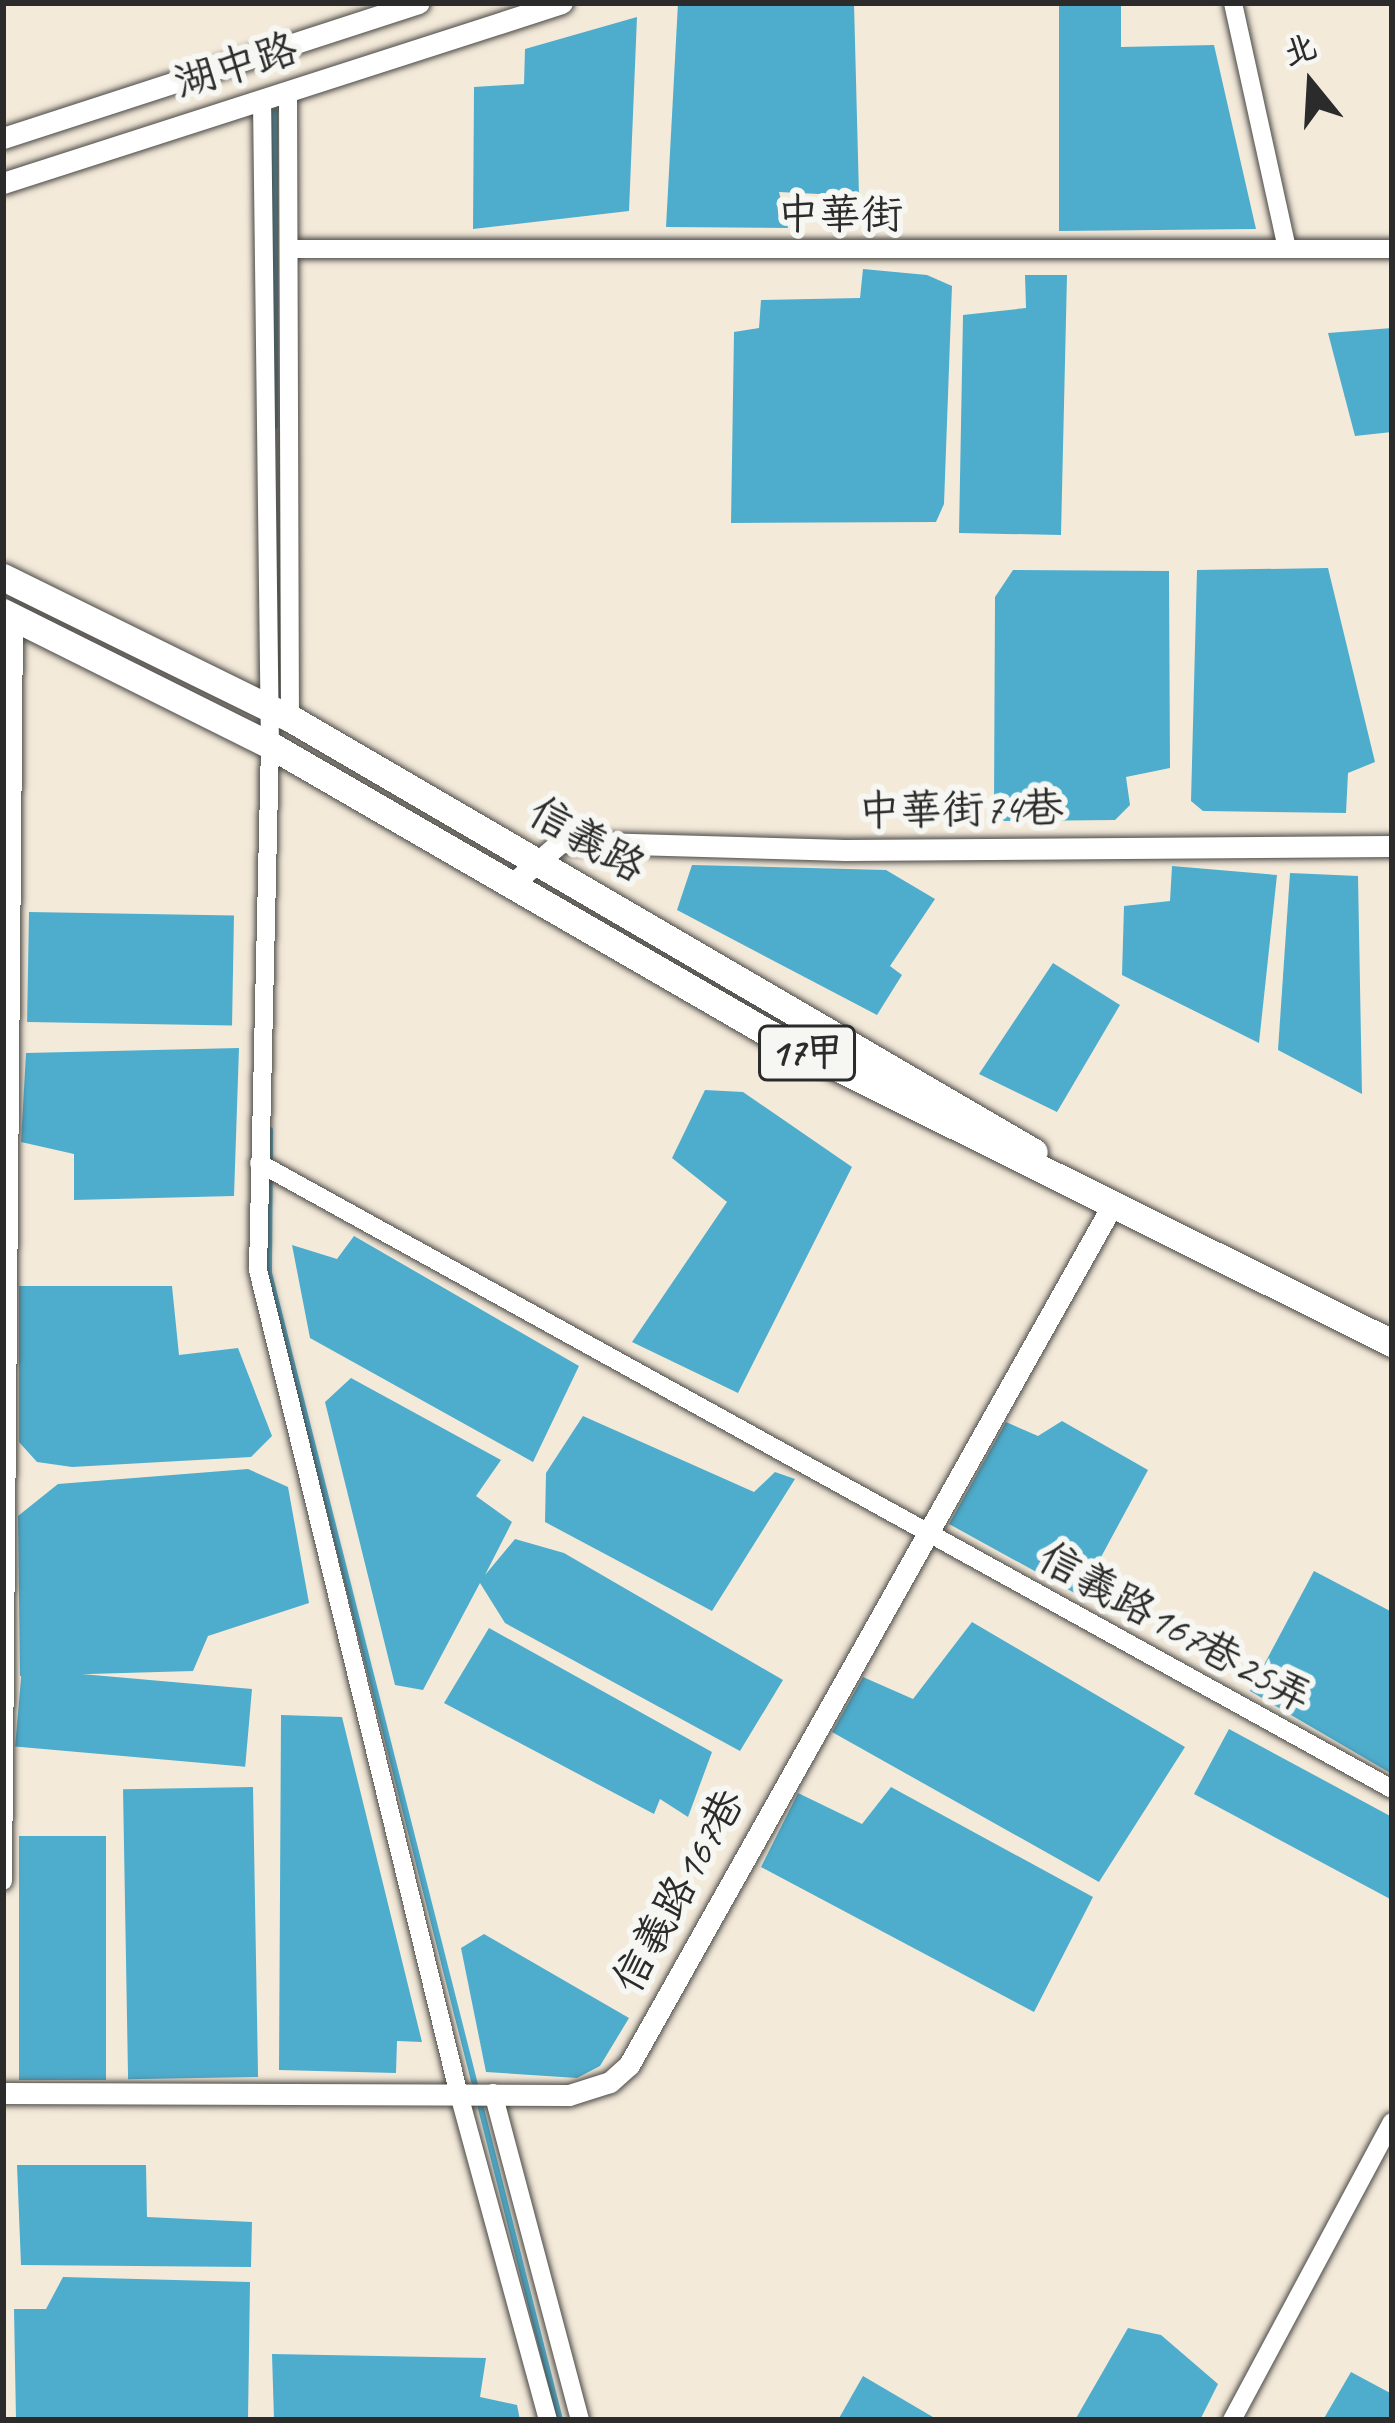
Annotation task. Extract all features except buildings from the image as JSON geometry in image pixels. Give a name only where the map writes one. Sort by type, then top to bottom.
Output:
[{"type":"main road","name":"信義路","points":[[3,577],[278,712],[955,1099],[1112,1204]]},
{"type":"main road","name":"信義路","points":[[8,615],[269,746],[768,1034],[1392,1343]]},
{"type":"street","name":"湖中路","points":[[3,138],[419,3]]},
{"type":"street","name":"湖中路","points":[[3,183],[562,3]]},
{"type":"street","points":[[1232,3],[1287,248]]},
{"type":"street","points":[[288,92],[278,712],[269,746],[258,1270],[460,2091],[548,2420]]},
{"type":"street","points":[[262,102],[278,712]]},
{"type":"street","name":"中華街","points":[[289,249],[1392,249]]},
{"type":"street","points":[[3,1881],[8,615]]},
{"type":"street","name":"中華街74巷","points":[[538,860],[561,842],[845,850],[1392,846]]},
{"type":"street","points":[[512,885],[538,860]]},
{"type":"street","name":"信義路167巷25弄","points":[[259,1163],[1392,1789]]},
{"type":"street","name":"信義路167巷","points":[[3,2092],[460,2091],[569,2096],[596,2090],[629,2065],[923,1531],[1112,1204]]},
{"type":"street","points":[[491,2092],[580,2420]]},
{"type":"street","points":[[1232,2420],[1392,2122]]},
{"type":"water","points":[[678,3],[854,3],[859,196],[779,192],[788,228],[666,227]]},
{"type":"water","points":[[1059,3],[1121,3],[1121,47],[1214,45],[1256,229],[1059,231]]},
{"type":"water","points":[[637,17],[629,211],[473,229],[474,87],[524,84],[525,49]]},
{"type":"water","points":[[863,269],[927,275],[952,286],[944,504],[936,522],[731,523],[734,332],[759,328],[761,300],[860,298]]},
{"type":"water","points":[[1025,275],[1067,275],[1061,535],[959,533],[963,315],[1026,308]]},
{"type":"water","points":[[1392,328],[1392,432],[1355,436],[1328,333]]},
{"type":"water","points":[[1328,568],[1375,762],[1348,773],[1346,813],[1203,811],[1191,801],[1197,570]]},
{"type":"water","points":[[1013,570],[1169,571],[1170,768],[1126,777],[1130,805],[1115,820],[1004,821],[994,806],[995,597]]},
{"type":"water","points":[[692,865],[886,870],[935,899],[890,966],[902,975],[877,1015],[677,910]]},
{"type":"water","points":[[1172,866],[1277,875],[1259,1043],[1122,975],[1124,906],[1170,901]]},
{"type":"water","points":[[1290,873],[1358,876],[1362,1094],[1278,1050]]},
{"type":"water","points":[[29,912],[234,916],[232,1026],[27,1022]]},
{"type":"water","points":[[1053,963],[1120,1005],[1057,1112],[979,1074]]},
{"type":"water","points":[[239,1048],[234,1196],[74,1200],[74,1154],[21,1142],[26,1053]]},
{"type":"water","points":[[705,1090],[743,1092],[852,1167],[738,1393],[632,1342],[727,1202],[672,1158]]},
{"type":"water","points":[[354,1236],[579,1366],[533,1462],[310,1338],[292,1245],[337,1259]]},
{"type":"water","points":[[19,1286],[172,1286],[179,1355],[238,1348],[272,1436],[251,1457],[72,1467],[37,1462],[19,1442]]},
{"type":"water","points":[[351,1378],[501,1460],[476,1496],[512,1522],[485,1575],[515,1539],[564,1553],[783,1680],[740,1751],[505,1623],[480,1583],[423,1690],[395,1685],[325,1402]]},
{"type":"water","points":[[583,1416],[754,1492],[775,1472],[795,1479],[712,1611],[545,1522],[546,1473]]},
{"type":"water","points":[[1062,1421],[1148,1470],[1080,1596],[949,1524],[1006,1422],[1038,1436]]},
{"type":"water","points":[[248,1469],[288,1487],[309,1603],[208,1636],[193,1671],[20,1676],[18,1516],[58,1484]]},
{"type":"water","points":[[1314,1571],[1392,1612],[1392,1774],[1250,1691]]},
{"type":"water","points":[[972,1622],[1185,1747],[1099,1882],[832,1732],[863,1677],[913,1699]]},
{"type":"water","points":[[489,1628],[712,1752],[688,1817],[660,1799],[654,1814],[444,1703]]},
{"type":"water","points":[[22,1669],[252,1689],[245,1767],[15,1747]]},
{"type":"water","points":[[281,1715],[342,1717],[422,2042],[397,2041],[396,2073],[279,2070]]},
{"type":"water","points":[[1229,1729],[1392,1817],[1392,1900],[1194,1794]]},
{"type":"water","points":[[253,1787],[258,2077],[128,2079],[123,1789]]},
{"type":"water","points":[[891,1787],[1093,1897],[1034,2012],[761,1867],[798,1793],[862,1824]]},
{"type":"water","points":[[19,1836],[106,1836],[106,2080],[19,2080]]},
{"type":"water","points":[[484,1934],[629,2018],[600,2066],[577,2078],[486,2072],[461,1948]]},
{"type":"water","points":[[17,2165],[146,2165],[147,2217],[252,2222],[251,2267],[21,2265]]},
{"type":"water","points":[[63,2277],[250,2282],[248,2420],[16,2420],[14,2309],[46,2309]]},
{"type":"water","points":[[1128,2328],[1161,2335],[1218,2384],[1200,2420],[1075,2420]]},
{"type":"water","points":[[272,2354],[486,2358],[480,2397],[517,2405],[520,2420],[274,2420]]},
{"type":"water","points":[[1351,2372],[1392,2394],[1392,2420],[1323,2420]]},
{"type":"water","points":[[863,2376],[938,2420],[838,2420]]},
{"type":"waterway","points":[[275,112],[275,426]]},
{"type":"waterway","points":[[270,1130],[269,1273],[560,2420]]}]
